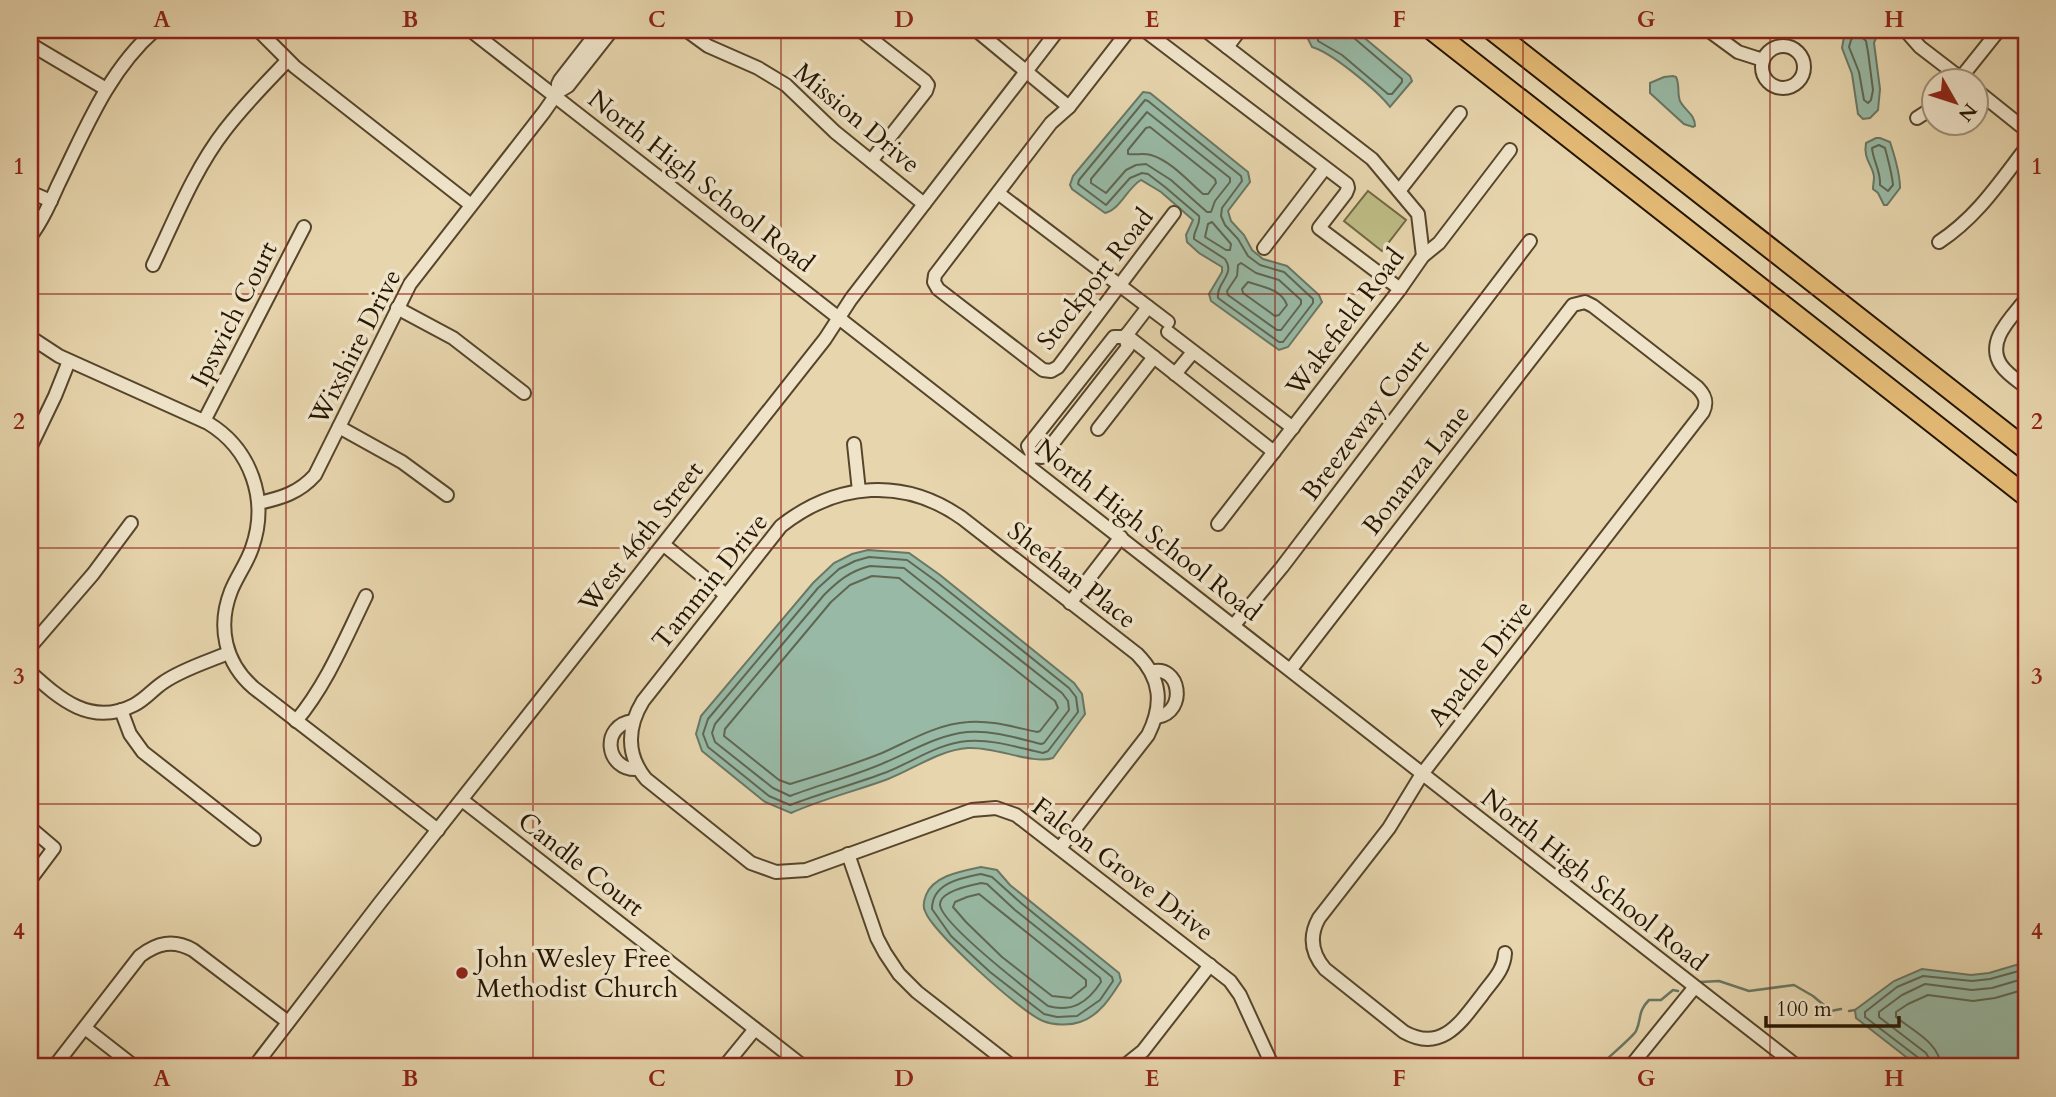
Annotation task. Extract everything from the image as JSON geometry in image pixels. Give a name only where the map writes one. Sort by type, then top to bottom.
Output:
[{"type":"highway","points":[[1432,30],[2026,496]]},
{"type":"highway","points":[[1492,30],[2026,449]]},
{"type":"street","points":[[30,237],[51,201],[106,89],[134,51],[155,30]]},
{"type":"street","points":[[258,30],[287,61],[471,205]]},
{"type":"street","name":"North High School Road","points":[[470,30],[557,94],[840,318],[1030,460],[1121,537],[1798,1067]]},
{"type":"street","name":"Wixshire Drive","points":[[557,94],[560,80],[599,30]]},
{"type":"street","name":"Wixshire Drive","points":[[258,503],[292,494],[306,484],[321,464],[397,307],[424,264],[557,94],[569,86],[612,30]]},
{"type":"street","name":"Mission Drive","points":[[686,30],[708,46],[758,68],[786,85],[835,132],[924,204]]},
{"type":"street","points":[[860,30],[928,85],[871,161]]},
{"type":"street","points":[[976,30],[1069,107]]},
{"type":"street","name":"West 46th Street","points":[[254,1067],[825,339],[851,299],[1058,30]]},
{"type":"street","points":[[1129,30],[1069,107],[1051,123],[998,193],[1148,307],[1194,352],[1293,428]]},
{"type":"street","points":[[1144,30],[1347,184],[1348,188],[1319,228],[1400,289]]},
{"type":"street","points":[[1227,47],[1240,30]]},
{"type":"street","points":[[1708,30],[1738,52],[1763,60]]},
{"type":"street","points":[[1905,30],[1920,47],[1944,66]]},
{"type":"street","points":[[1972,66],[1999,30]]},
{"type":"street","points":[[1208,31],[1372,159],[1419,215],[1423,256]]},
{"type":"street","points":[[30,44],[106,89]]},
{"type":"street","points":[[153,264],[209,154],[245,105],[287,61]]},
{"type":"street","points":[[1990,101],[2026,130]]},
{"type":"street","points":[[1399,191],[1460,113]]},
{"type":"street","points":[[1940,242],[1976,213],[2026,148]]},
{"type":"street","name":"Wakefield Road","points":[[1219,524],[1423,256],[1439,243],[1510,150]]},
{"type":"street","points":[[1264,248],[1325,168]]},
{"type":"street","points":[[30,192],[51,201]]},
{"type":"street","name":"Stockport Road","points":[[998,193],[935,275],[934,282],[938,289],[1043,370],[1051,371],[1058,367],[1174,213]]},
{"type":"street","name":"Ipswich Court","points":[[204,421],[304,227]]},
{"type":"street","name":"Breezeway Court","points":[[1234,625],[1282,567],[1530,241]]},
{"type":"street","points":[[2023,385],[2003,368],[1996,351],[2001,331],[2026,299]]},
{"type":"street","name":"Bonanza Lane","points":[[1291,669],[1573,305],[1580,302],[1594,306],[1697,387],[1706,403]]},
{"type":"street","points":[[397,307],[453,338],[524,393]]},
{"type":"street","points":[[1148,307],[1126,336],[1128,346],[1042,457],[1030,460],[1028,446],[1114,337],[1126,336],[1274,452]]},
{"type":"street","points":[[30,337],[45,349],[204,421],[228,437],[243,456],[255,483],[258,503],[258,524],[253,545],[226,607],[223,628],[228,653],[247,682],[438,830]]},
{"type":"street","points":[[1175,374],[1194,352]]},
{"type":"street","points":[[1098,429],[1154,357]]},
{"type":"street","points":[[30,448],[69,361]]},
{"type":"street","points":[[1071,392],[1084,403]]},
{"type":"street","name":"Apache Drive","points":[[1505,953],[1503,968],[1458,1026],[1441,1037],[1429,1039],[1413,1037],[1404,1031],[1333,975],[1318,961],[1312,942],[1317,921],[1389,828],[1422,774],[1703,412],[1706,403]]},
{"type":"street","points":[[339,427],[395,457],[447,495]]},
{"type":"street","points":[[854,444],[859,491]]},
{"type":"street","name":"Tammin Drive","points":[[633,721],[643,701],[775,533],[791,519],[819,502],[839,495],[889,490],[913,494],[940,505],[961,518]]},
{"type":"street","name":"Sheehan Place","points":[[961,518],[1137,654],[1151,672],[1156,686],[1157,717],[1170,712],[1177,692],[1171,677],[1159,670],[1151,672]]},
{"type":"street","points":[[30,647],[85,583],[131,523]]},
{"type":"street","points":[[1070,603],[1121,537]]},
{"type":"street","points":[[664,545],[726,595]]},
{"type":"street","points":[[296,721],[331,667],[366,596]]},
{"type":"street","points":[[30,671],[59,698],[73,706],[110,712],[144,699],[166,680],[228,653]]},
{"type":"street","points":[[121,710],[130,734],[143,752],[254,839]]},
{"type":"street","points":[[1060,848],[1148,735],[1157,717]]},
{"type":"street","points":[[633,721],[631,750],[638,769]]},
{"type":"street","name":"Falcon Grove Drive","points":[[633,721],[625,722],[615,730],[611,738],[611,748],[618,763],[626,768],[638,769],[651,785],[747,860],[776,872],[797,872],[972,810],[996,808],[1016,815],[1230,981],[1237,990],[1273,1067]]},
{"type":"street","name":"Candle Court","points":[[462,800],[804,1067]]},
{"type":"street","points":[[30,831],[34,831],[54,848],[30,880]]},
{"type":"street","points":[[848,854],[877,938],[899,974],[917,992],[1013,1067]]},
{"type":"street","points":[[54,1067],[140,956],[153,947],[167,943],[193,950],[288,1022]]},
{"type":"street","points":[[1123,1067],[1143,1051],[1210,965]]},
{"type":"street","points":[[1630,1067],[1694,988]]},
{"type":"street","points":[[85,1028],[135,1067]]},
{"type":"street","points":[[724,1067],[755,1029]]},
{"type":"shaded area","points":[[1368,191],[1406,220],[1382,251],[1344,221]]},
{"type":"water","points":[[1313,30],[1355,30],[1410,76],[1412,81],[1390,107],[1354,73],[1331,56],[1312,47],[1308,39]]},
{"type":"water","points":[[1849,30],[1868,32],[1876,38],[1874,43],[1880,89],[1878,110],[1870,118],[1863,119],[1858,114],[1852,74],[1842,48],[1844,37]]},
{"type":"water","points":[[1673,76],[1677,80],[1680,101],[1693,118],[1693,127],[1684,124],[1650,93],[1650,83]]},
{"type":"water","points":[[1143,92],[1150,93],[1248,172],[1250,182],[1228,211],[1231,221],[1244,235],[1252,250],[1263,259],[1287,266],[1319,295],[1322,302],[1288,347],[1279,350],[1211,301],[1209,294],[1222,272],[1222,267],[1187,242],[1186,235],[1193,220],[1161,192],[1141,180],[1111,211],[1105,213],[1072,189],[1070,185],[1073,176]]},
{"type":"water","points":[[1876,138],[1890,142],[1899,177],[1900,188],[1887,205],[1884,205],[1873,189],[1874,177],[1866,154],[1866,143]]},
{"type":"water","points":[[868,550],[909,553],[1074,683],[1082,694],[1085,714],[1053,758],[1035,759],[978,748],[957,749],[888,779],[791,813],[765,802],[702,751],[696,734],[701,716],[813,583],[834,563]]},
{"type":"water","points":[[981,867],[997,870],[1010,885],[1119,973],[1121,981],[1099,1011],[1076,1023],[1043,1021],[979,971],[943,936],[925,911],[925,897],[930,888],[942,878]]},
{"type":"water","points":[[2026,962],[2026,1067],[1919,1067],[1856,1018],[1855,1010],[1894,981],[1922,969],[1971,975],[1989,973]]},
{"type":"waterway","points":[[1700,982],[1719,981],[1749,991],[1794,985],[1831,1011],[1841,1009]]},
{"type":"waterway","points":[[1599,1067],[1634,1034],[1641,1012],[1649,1000],[1661,1000],[1673,990],[1678,991]]},
{"type":"waterway","points":[[1849,1011],[1855,1010]]},
{"type":"place","name":"John Wesley Free Methodist Church","points":[[462,973]]}]
